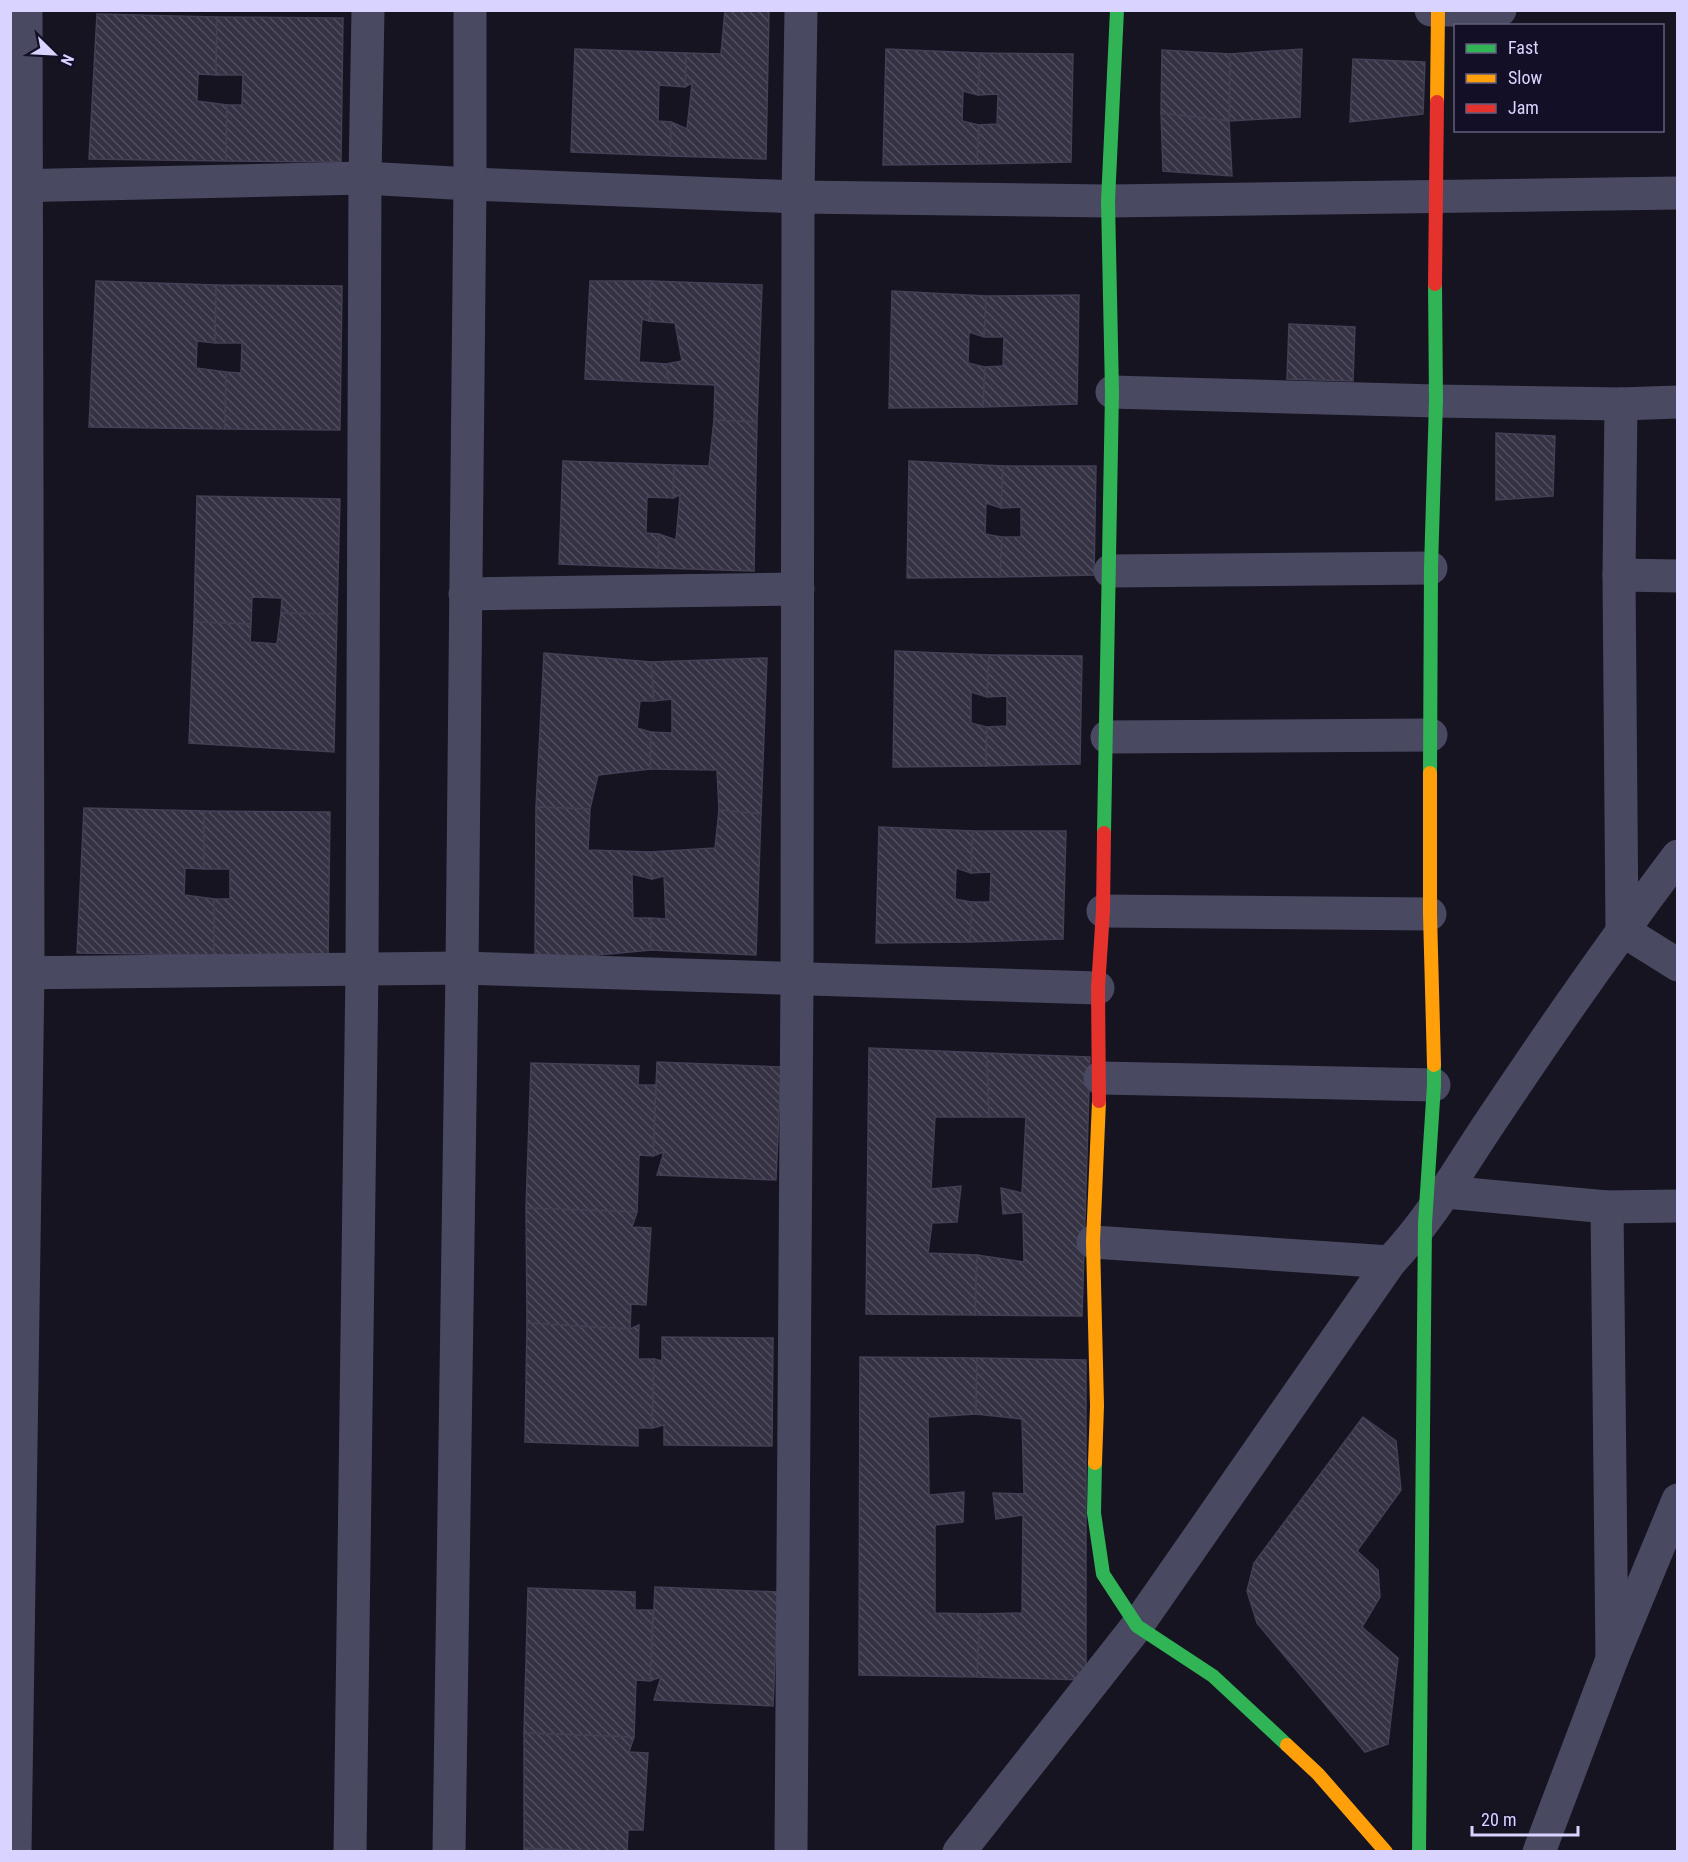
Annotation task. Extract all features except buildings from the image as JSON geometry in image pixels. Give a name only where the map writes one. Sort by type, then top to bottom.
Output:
[{"type":"street","points":[[15,1851],[19,973],[18,186],[26,10]]},
{"type":"street","points":[[350,1851],[362,968],[365,178],[368,10]]},
{"type":"street","points":[[449,1851],[462,968],[470,10]]},
{"type":"street","points":[[791,1851],[797,979],[798,197],[801,10]]},
{"type":"street","points":[[1117,10],[1108,201],[1112,392],[1103,910],[1098,988],[1100,1078],[1093,1242],[1097,1406],[1094,1513],[1103,1574],[1137,1626],[1214,1676],[1318,1774],[1386,1851]]},
{"type":"street","points":[[1431,10],[1500,10]]},
{"type":"street","points":[[1419,1851],[1425,1223],[1434,1085],[1430,914],[1431,568],[1436,401],[1435,196],[1438,11]]},
{"type":"street","points":[[18,186],[365,178],[798,197],[1108,201],[1677,193]]},
{"type":"street","points":[[1112,392],[1436,401],[1621,404],[1677,402]]},
{"type":"street","points":[[1621,404],[1619,575],[1622,930]]},
{"type":"street","points":[[1110,571],[1431,568]]},
{"type":"street","points":[[1619,575],[1677,576]]},
{"type":"street","points":[[465,594],[798,589]]},
{"type":"street","points":[[1107,736],[1431,735]]},
{"type":"street","points":[[959,1851],[1137,1626],[1390,1262],[1425,1223],[1490,1123],[1622,930],[1677,856]]},
{"type":"street","points":[[1103,910],[1430,914]]},
{"type":"street","points":[[1622,930],[1677,965]]},
{"type":"street","points":[[19,973],[462,968],[1098,988]]},
{"type":"street","points":[[1100,1078],[1434,1085]]},
{"type":"street","points":[[1446,1192],[1607,1207],[1672,1198]]},
{"type":"street","points":[[1607,1207],[1612,1659]]},
{"type":"street","points":[[1093,1242],[1390,1262]]},
{"type":"street","points":[[1539,1851],[1612,1659],[1677,1500]]},
{"type":"traffic: fast","points":[[1104,833],[1112,392],[1108,201],[1117,10]]},
{"type":"traffic: fast","points":[[1430,773],[1431,568],[1436,401],[1435,284]]},
{"type":"traffic: fast","points":[[1419,1852],[1425,1223],[1434,1065]]},
{"type":"traffic: fast","points":[[1095,1463],[1094,1513],[1103,1574],[1137,1626],[1213,1676],[1287,1745]]},
{"type":"traffic: slow","points":[[1437,102],[1438,10]]},
{"type":"traffic: slow","points":[[1430,773],[1430,914],[1434,1065]]},
{"type":"traffic: slow","points":[[1095,1463],[1097,1406],[1093,1242],[1099,1101]]},
{"type":"traffic: slow","points":[[1287,1745],[1318,1774],[1386,1852]]},
{"type":"traffic: jam","points":[[1435,284],[1437,102]]},
{"type":"traffic: jam","points":[[1099,1101],[1098,988],[1103,911],[1104,833]]}]
